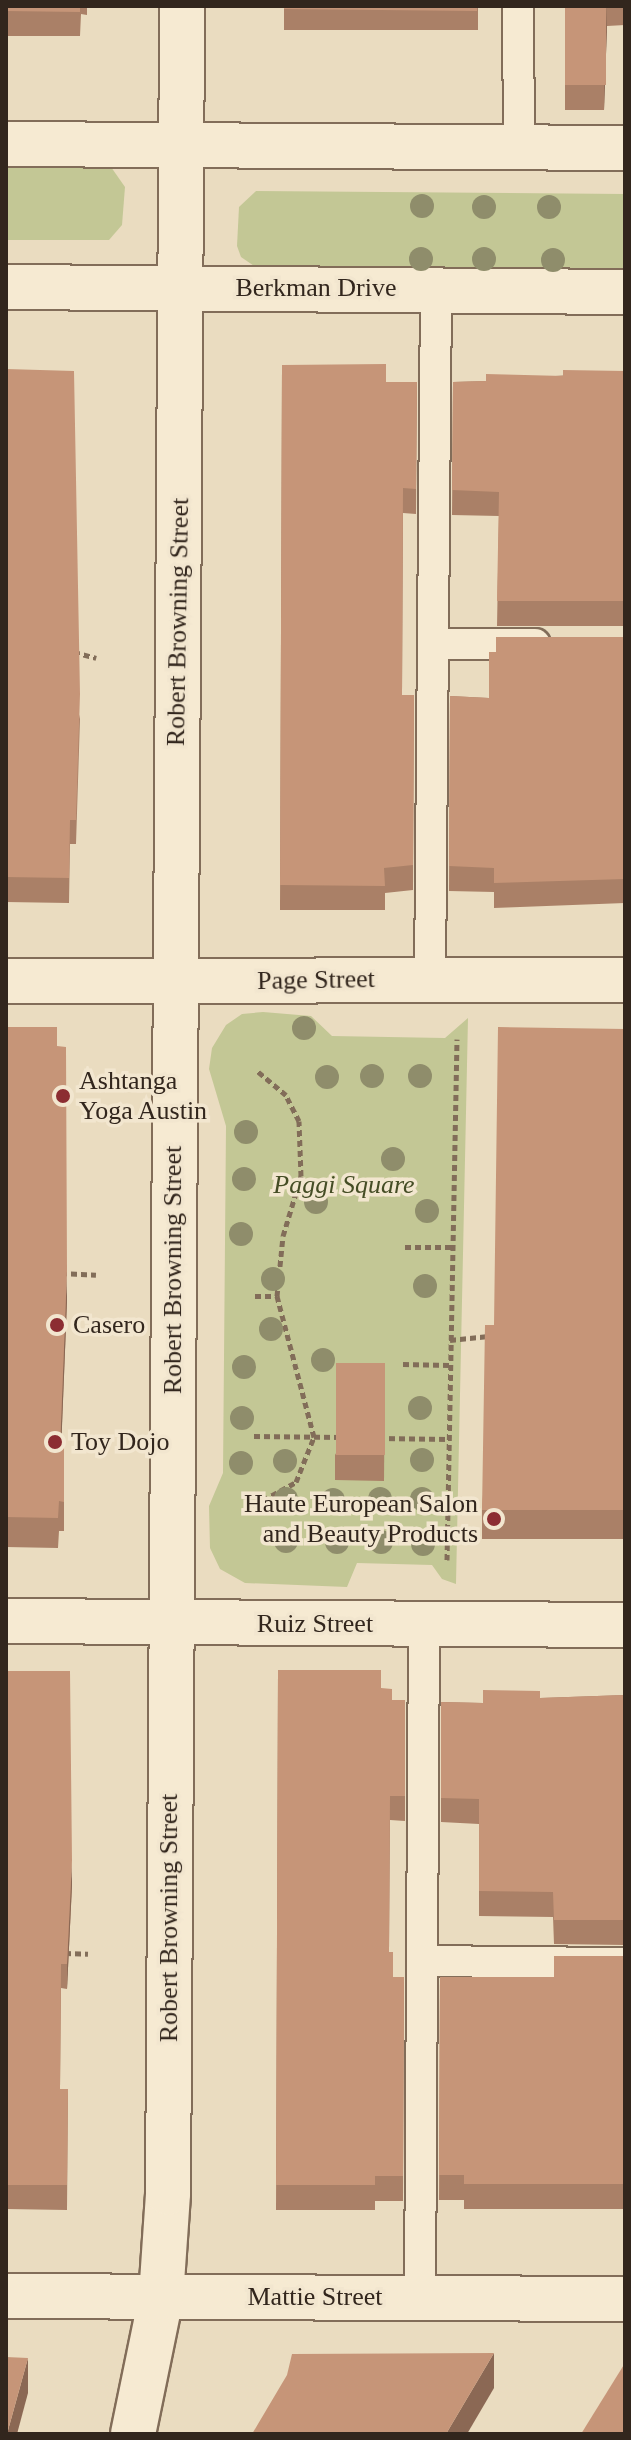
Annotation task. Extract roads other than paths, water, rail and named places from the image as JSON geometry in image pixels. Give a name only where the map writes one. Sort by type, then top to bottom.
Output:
[{"type":"street","name":"Robert Browning Street","points":[[133,2434],[161,2297],[168,2193],[182,6]]},
{"type":"street","points":[[6,144],[625,148]]},
{"type":"street","name":"Berkman Drive","points":[[6,287],[625,292]]},
{"type":"street","name":"Page Street","points":[[6,981],[625,980]]},
{"type":"street","name":"Ruiz Street","points":[[6,1621],[625,1625]]},
{"type":"street","name":"Mattie Street","points":[[6,2296],[625,2299]]},
{"type":"lane","points":[[518,6],[519,148]]},
{"type":"lane","points":[[430,979],[436,289]]},
{"type":"lane","points":[[433,644],[561,644]]},
{"type":"lane","points":[[420,2297],[424,1624]]},
{"type":"lane","points":[[423,1961],[625,1963]]},
{"type":"place","name":"Ashtanga Yoga Austin","points":[[63,1096]]},
{"type":"place","name":"Casero","points":[[57,1325]]},
{"type":"place","name":"Toy Dojo","points":[[55,1442]]},
{"type":"place","name":"Haute European Salon and Beauty Products","points":[[494,1519]]},
{"type":"park label","name":"Paggi Square","points":[[344,1185]]}]
